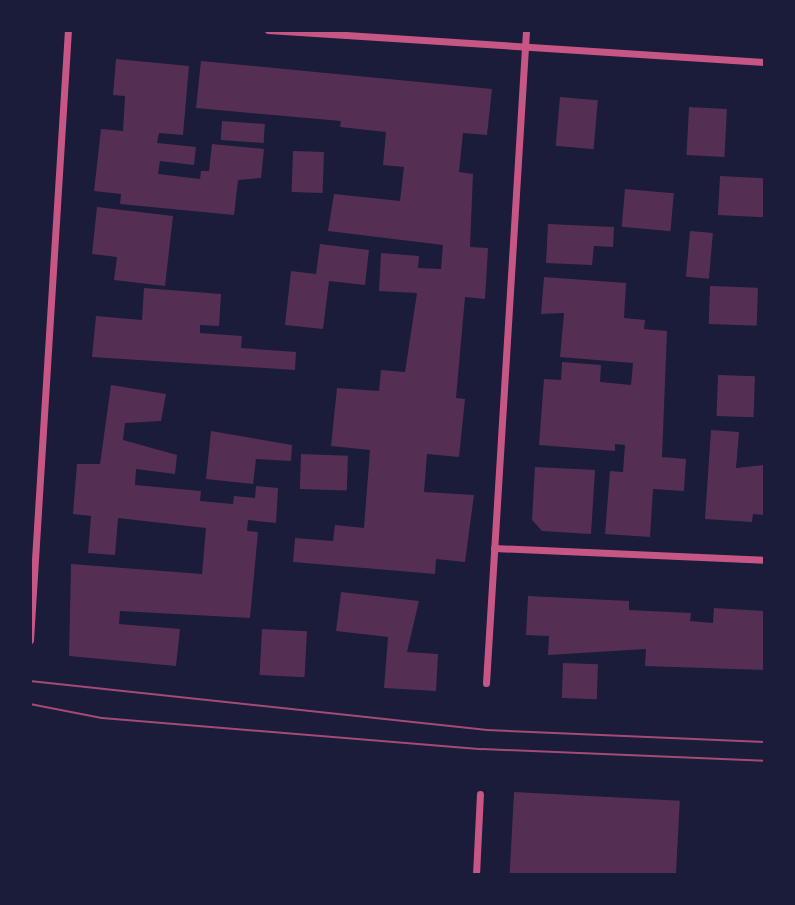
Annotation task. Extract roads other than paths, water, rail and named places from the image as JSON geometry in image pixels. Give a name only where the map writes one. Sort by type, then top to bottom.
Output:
[{"type":"street","points":[[30,640],[33,512],[68,30]]},
{"type":"street","points":[[268,30],[765,62]]},
{"type":"street","points":[[486,682],[527,30]]},
{"type":"street","points":[[494,548],[765,560]]},
{"type":"street","points":[[476,875],[480,794]]},
{"type":"tram line","points":[[30,681],[487,730],[765,742]]},
{"type":"tram line","points":[[30,704],[102,718],[482,749],[765,761]]}]
